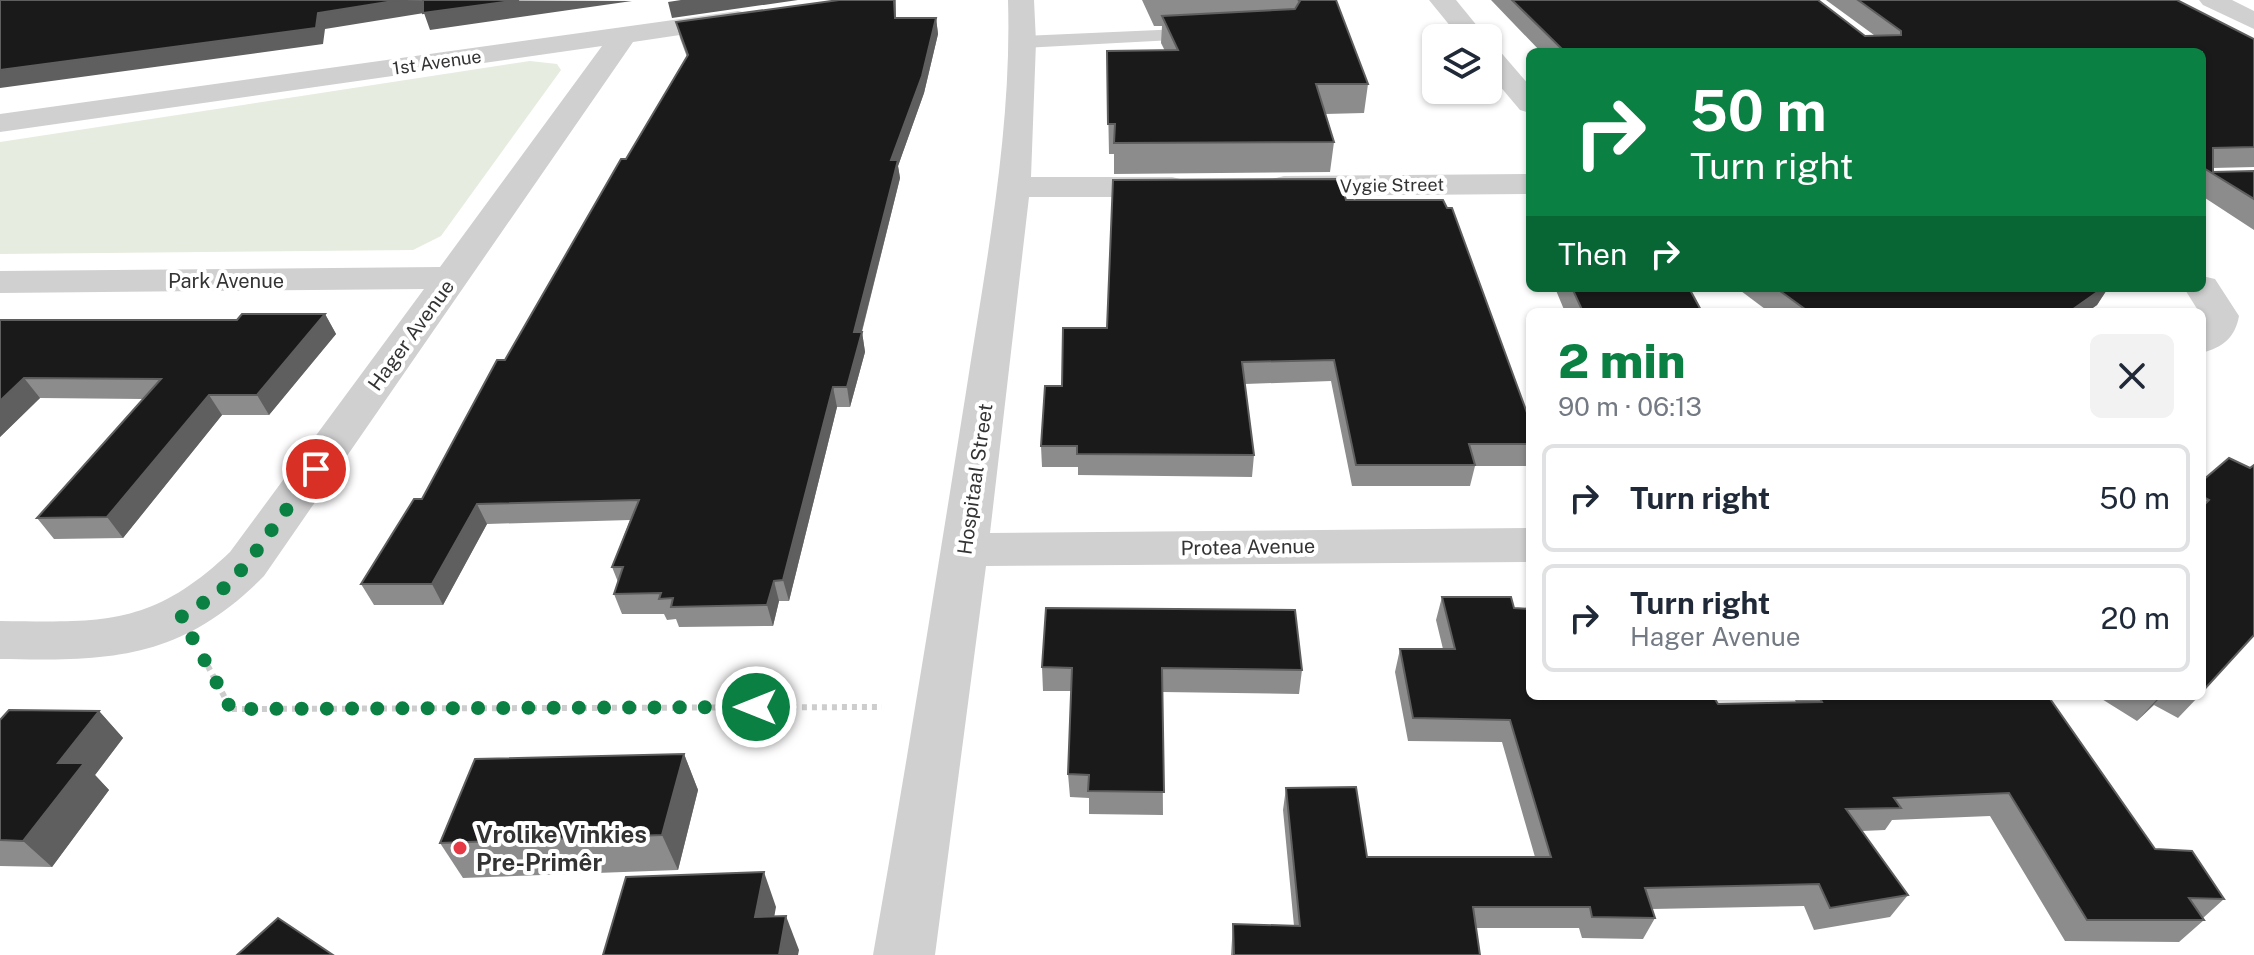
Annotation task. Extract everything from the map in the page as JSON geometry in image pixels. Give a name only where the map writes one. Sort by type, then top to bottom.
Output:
[{"type":"street","points":[[1442,0],[1462,24]]},
{"type":"street","points":[[2212,0],[2253,19]]},
{"type":"street","name":"1st Avenue","points":[[0,123],[765,15]]},
{"type":"street","name":"Hospitaal Street","points":[[904,955],[965,548],[1014,187],[1022,21]]},
{"type":"street","name":"Hager Avenue","points":[[0,640],[106,640],[181,617],[220,592],[247,564],[624,35]]},
{"type":"street","points":[[1502,71],[1526,99]]},
{"type":"street","name":"Vygie Street","points":[[1250,186],[1526,184]]},
{"type":"street","points":[[1014,187],[1204,187]]},
{"type":"street","name":"Park Avenue","points":[[0,282],[452,278]]},
{"type":"street","points":[[2205,292],[2220,316],[2217,330],[2206,338]]},
{"type":"street","name":"Protea Avenue","points":[[965,548],[1526,545]]},
{"type":"lane","points":[[1022,21],[1226,33]]},
{"type":"path","points":[[181,617],[231,709],[818,707]]},
{"type":"shaded area","points":[[530,61],[557,64],[561,70],[441,236],[413,250],[0,254],[0,142]]},
{"type":"building","points":[[0,0],[400,0],[318,13],[316,28],[0,70]]},
{"type":"building","points":[[423,0],[519,0],[423,13]]},
{"type":"building","points":[[839,0],[894,0],[895,18],[936,18],[922,76],[891,160],[898,160],[854,332],[862,332],[847,387],[833,387],[783,580],[774,581],[767,605],[671,607],[673,598],[659,599],[661,593],[614,594],[623,567],[612,567],[639,500],[477,504],[432,584],[361,584],[414,499],[422,499],[497,360],[505,360],[621,159],[626,159],[688,55],[676,22]]},
{"type":"building","points":[[1298,0],[1336,0],[1368,84],[1316,84],[1334,142],[1114,143],[1115,124],[1108,124],[1107,51],[1178,50],[1162,16],[1295,9]]},
{"type":"building","points":[[1512,0],[1818,0],[1865,36],[1901,35],[1901,31],[1858,0],[2177,0],[2254,39],[2254,147],[2213,148],[2213,172],[2254,171],[2254,199],[2206,169],[2206,48],[1561,48]]},
{"type":"building","points":[[1340,179],[1346,200],[1443,200],[1447,208],[1452,208],[1526,410],[1526,444],[1469,444],[1475,465],[1356,465],[1334,360],[1242,362],[1254,455],[1077,454],[1077,446],[1041,446],[1045,386],[1062,386],[1063,328],[1107,328],[1113,180]]},
{"type":"building","points":[[1574,292],[1691,292],[1700,308],[1581,308]]},
{"type":"building","points":[[1782,292],[2097,292],[2075,308],[1804,308]]},
{"type":"building","points":[[242,314],[325,314],[257,395],[209,395],[107,517],[37,518],[161,379],[24,378],[0,401],[0,320],[237,320]]},
{"type":"building","points":[[2229,458],[2250,468],[2254,465],[2254,635],[2206,688],[2206,503],[2209,500],[2206,498],[2206,478]]},
{"type":"building","points":[[1442,597],[1511,597],[1514,608],[1526,609],[1526,700],[1716,700],[1718,704],[1821,700],[2051,700],[2155,849],[2192,851],[2224,899],[2189,898],[2204,920],[2087,920],[2009,793],[1894,798],[1901,808],[1846,809],[1908,895],[1830,908],[1819,884],[1645,888],[1655,918],[1592,917],[1590,907],[1473,907],[1480,955],[1234,955],[1233,924],[1300,926],[1286,788],[1356,787],[1367,857],[1551,857],[1510,720],[1413,718],[1400,649],[1455,649]]},
{"type":"building","points":[[1046,608],[1295,610],[1302,670],[1162,668],[1164,792],[1088,791],[1089,775],[1068,774],[1072,668],[1042,667]]},
{"type":"building","points":[[9,710],[99,711],[58,763],[84,763],[23,841],[0,840],[0,720]]},
{"type":"building","points":[[684,754],[662,835],[440,843],[475,759]]},
{"type":"building","points":[[764,872],[755,917],[786,916],[779,955],[603,955],[626,877]]},
{"type":"building","points":[[278,918],[333,955],[237,955]]},
{"type":"place","name":"Vrolike Vinkies Pre-Primêr","points":[[460,848]]},
{"type":"route","points":[[316,469],[247,564],[220,592],[181,617],[231,709],[756,707]]}]
